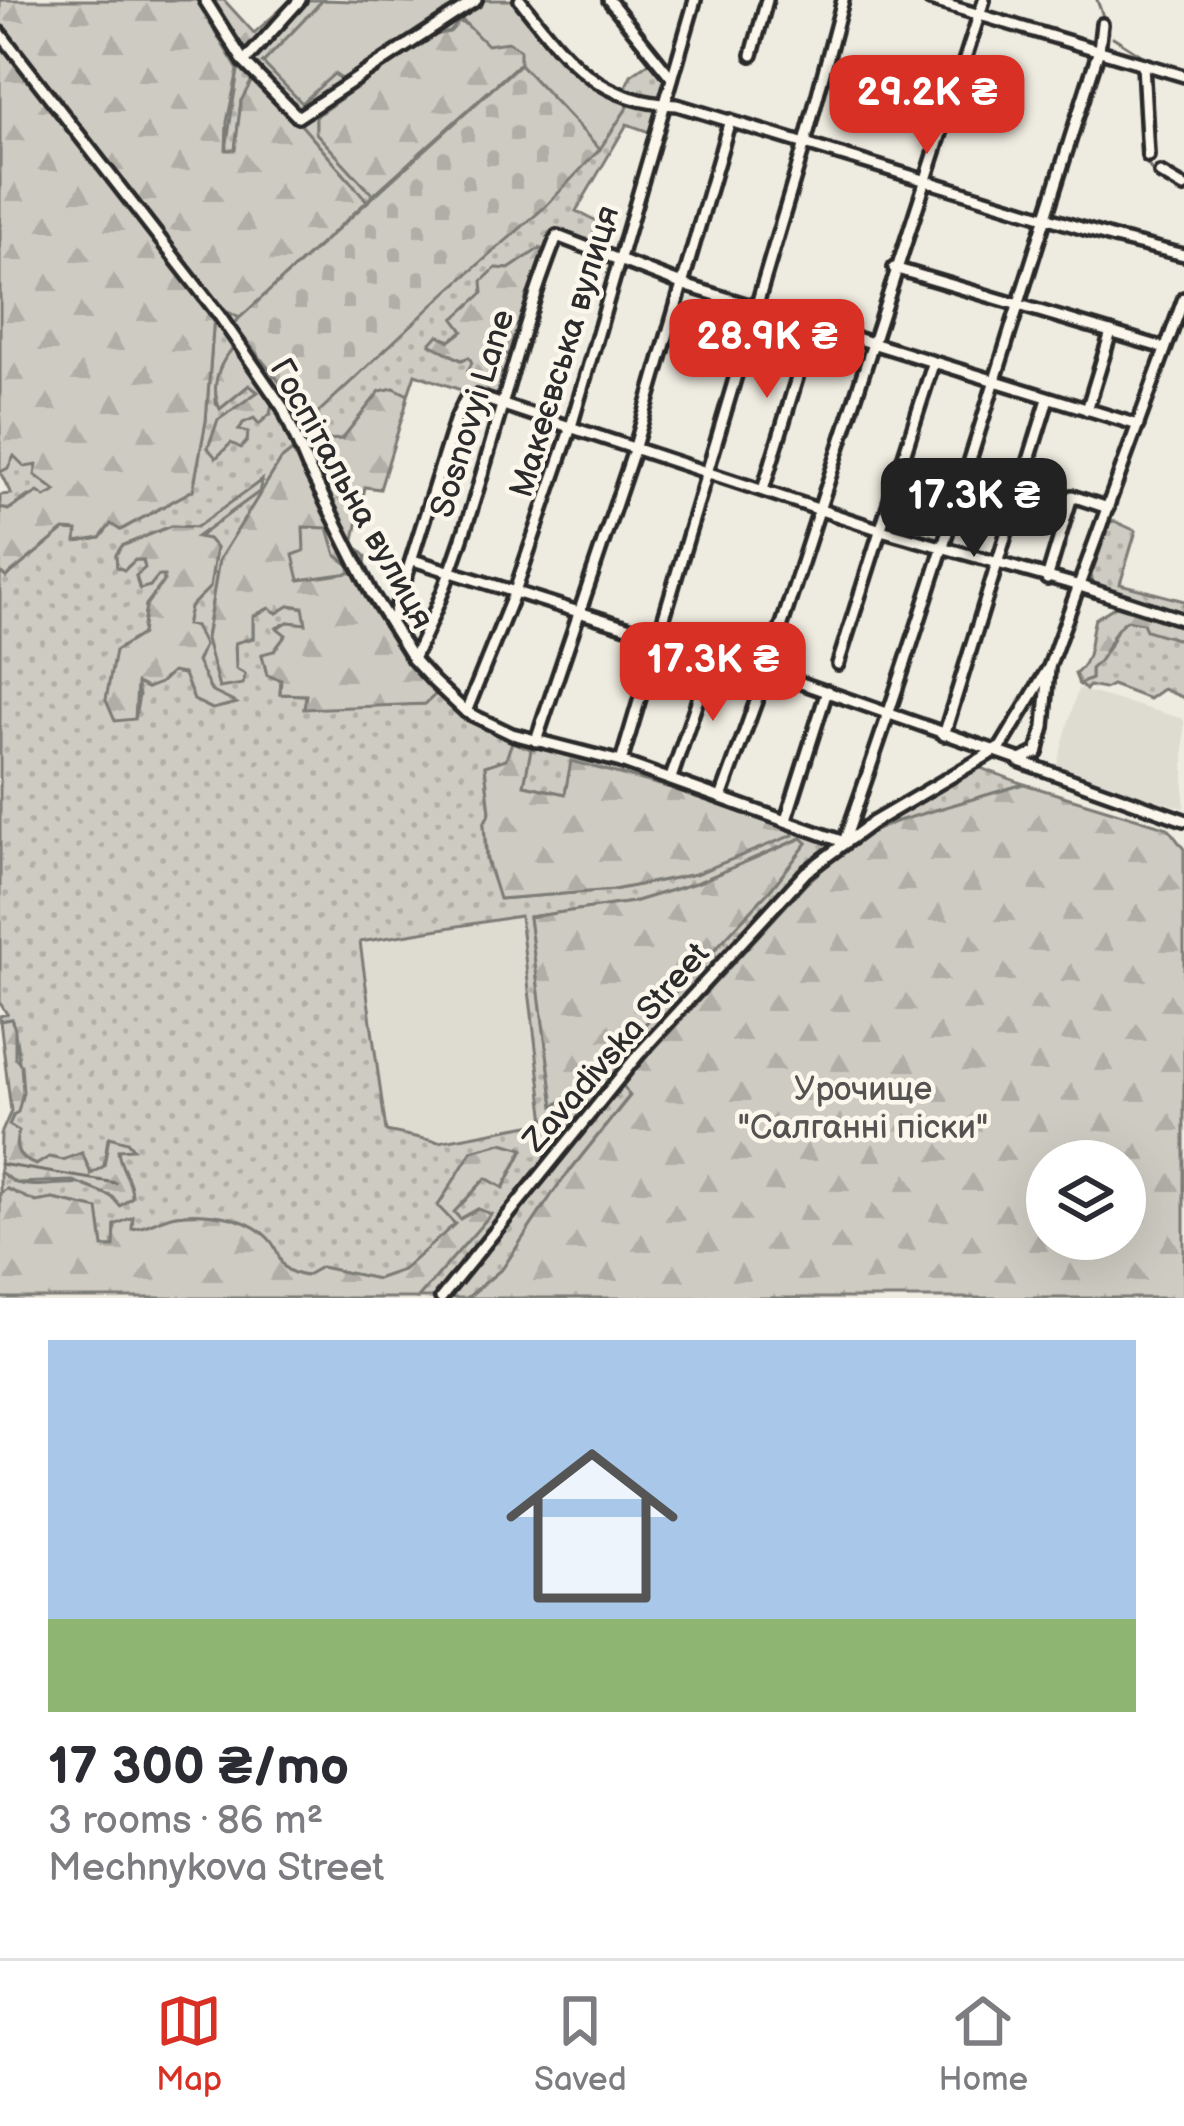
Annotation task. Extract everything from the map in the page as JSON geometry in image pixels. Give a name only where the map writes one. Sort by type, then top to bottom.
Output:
[{"type":"street","points":[[205,0],[244,62],[298,118],[476,0]]},
{"type":"street","points":[[244,62],[300,0]]},
{"type":"street","points":[[520,0],[571,64],[610,90],[730,120],[1184,255]]},
{"type":"street","points":[[609,0],[672,78]]},
{"type":"street","name":"Макеєвська вулиця","points":[[466,712],[515,591],[570,430],[695,0]]},
{"type":"street","points":[[752,55],[767,0]]},
{"type":"street","points":[[621,762],[843,0]]},
{"type":"street","points":[[930,0],[1184,76]]},
{"type":"street","points":[[722,795],[767,671],[984,0]]},
{"type":"street","points":[[844,842],[944,549],[1099,50],[1102,24]]},
{"type":"street","name":"Госпітальна вулиця","points":[[0,33],[219,315],[283,408],[308,467],[391,624],[413,659],[466,712],[512,734],[671,778],[844,842]]},
{"type":"street","points":[[1143,64],[1148,156]]},
{"type":"street","points":[[536,741],[634,450],[730,120]]},
{"type":"street","points":[[1160,172],[1184,187]]},
{"type":"street","name":"Sosnovyi Lane","points":[[413,659],[450,572],[523,330],[557,236],[622,262]]},
{"type":"street","points":[[622,262],[1138,425]]},
{"type":"street","points":[[894,268],[1164,349]]},
{"type":"street","points":[[1046,773],[1040,769],[1037,752],[1049,667],[1184,298]]},
{"type":"street","points":[[763,490],[814,326]]},
{"type":"street","points":[[1087,410],[1111,332]]},
{"type":"street","points":[[838,664],[933,364]]},
{"type":"street","points":[[391,624],[455,421],[465,400],[476,396],[881,530],[1184,620]]},
{"type":"street","points":[[944,734],[1048,399]]},
{"type":"street","points":[[1047,579],[1072,496],[1108,508]]},
{"type":"street","points":[[413,560],[890,711],[1182,822]]},
{"type":"street","points":[[671,778],[712,655]]},
{"type":"street","name":"Zavadivska Street","points":[[441,1298],[580,1123],[710,972],[806,872],[844,842],[994,753],[1049,667]]},
{"type":"street","points":[[1034,690],[1049,688]]},
{"type":"street","points":[[786,820],[827,691]]},
{"type":"street","points":[[1005,740],[1014,759]]},
{"type":"street","points":[[1014,759],[1028,759],[1037,752]]},
{"type":"shaded area","points":[[1078,689],[1184,719],[1184,808],[1055,771]]},
{"type":"shaded area","points":[[521,916],[545,1122],[438,1142],[386,1131],[360,942]]},
{"type":"green space","points":[[0,0],[224,0],[254,33],[281,9],[285,13],[243,59],[210,5],[205,9],[238,70],[226,150],[235,150],[241,101],[252,80],[289,111],[367,201],[240,318],[222,309],[214,315],[206,421],[193,490],[120,530],[111,524],[100,538],[76,542],[77,531],[64,530],[6,577],[0,572],[0,507],[8,510],[38,492],[45,497],[56,491],[35,475],[37,465],[25,467],[14,456],[0,472]]},
{"type":"green space","points":[[290,0],[323,0],[263,63],[334,73],[343,80],[452,10],[465,23],[459,22],[450,33],[430,36],[316,116],[316,133],[373,195],[367,201],[289,111],[241,101],[235,151],[226,150],[238,70],[204,8],[211,4],[243,58]]},
{"type":"green space","points":[[323,0],[513,0],[562,63],[628,106],[600,149],[520,64],[520,49],[508,42],[487,45],[452,10],[343,80],[334,74],[302,103],[263,63]]},
{"type":"green space","points":[[459,22],[493,42],[508,41],[520,49],[523,60],[373,195],[316,133],[316,116],[430,36],[450,32]]},
{"type":"green space","points":[[651,61],[670,82],[655,134],[627,124],[576,211],[597,221],[591,243],[568,236],[557,249],[507,414],[415,374],[408,395],[394,388],[380,391],[342,439],[305,441],[281,460],[219,560],[206,638],[219,687],[243,683],[245,674],[236,669],[235,642],[253,638],[253,616],[269,608],[277,613],[290,605],[304,608],[307,624],[288,622],[278,627],[287,634],[274,651],[262,655],[267,675],[281,680],[280,694],[307,695],[304,708],[425,704],[437,693],[477,723],[532,745],[674,785],[830,844],[965,762],[1024,784],[895,822],[857,839],[808,882],[623,1083],[630,1095],[557,1187],[503,1268],[467,1298],[418,1298],[490,1215],[478,1209],[460,1219],[454,1212],[486,1178],[504,1187],[523,1150],[502,1143],[472,1151],[438,1206],[456,1223],[403,1270],[377,1279],[321,1267],[305,1276],[294,1273],[259,1231],[212,1215],[176,1215],[131,1229],[132,1218],[115,1225],[114,1247],[103,1247],[98,1209],[53,1199],[36,1202],[7,1189],[0,1193],[0,1172],[29,1185],[96,1187],[120,1206],[132,1197],[118,1149],[132,1148],[127,1142],[108,1138],[104,1166],[91,1174],[82,1153],[63,1160],[49,1157],[36,1165],[25,1160],[17,1148],[18,1131],[9,1125],[21,1093],[13,1025],[11,1019],[0,1021],[7,1014],[0,1003],[0,572],[6,577],[64,530],[77,530],[77,542],[100,538],[111,523],[121,530],[193,490],[206,421],[214,315],[221,309],[240,318],[234,324],[311,419],[569,180],[628,107],[621,97],[631,75]],"holes":[[[540,249],[546,255],[526,298],[511,355],[498,351],[494,361],[500,373],[485,383],[468,371],[473,363],[469,356],[461,360],[431,344],[438,335],[450,341],[463,331],[455,319],[483,293],[483,281],[496,268],[509,269]],[[233,348],[272,404],[270,414],[260,423],[254,418],[243,423],[238,431],[247,433],[247,441],[241,447],[231,443],[217,457],[208,447],[218,420],[258,392],[249,385],[221,408],[216,404],[223,361]],[[261,481],[258,492],[196,539],[208,539],[216,549],[210,587],[190,607],[186,626],[195,626],[204,645],[197,662],[211,691],[234,704],[212,709],[194,700],[184,674],[172,672],[147,688],[136,683],[135,718],[115,720],[106,700],[115,652],[142,634],[146,605],[164,582],[164,575],[158,576],[150,586],[139,588],[136,576],[145,568],[143,560],[135,560],[125,570],[117,566],[116,555],[122,546],[171,526],[197,527]],[[513,743],[531,749],[524,785],[565,794],[572,761],[671,788],[793,834],[695,874],[613,890],[500,899],[486,860],[484,824],[490,812],[485,766],[506,759]],[[801,838],[807,843],[772,888],[591,1082],[554,1105],[529,917],[633,902],[699,882]],[[520,916],[545,1122],[439,1142],[386,1131],[360,942]]]},
{"type":"green space","points":[[520,64],[600,149],[545,207],[310,420],[233,324]]},
{"type":"green space","points":[[540,248],[546,255],[526,297],[511,356],[497,352],[494,361],[501,373],[485,383],[468,370],[469,357],[462,360],[430,344],[438,335],[450,341],[463,331],[454,319],[483,293],[482,281],[496,268],[509,269]]},
{"type":"green space","points":[[233,348],[272,404],[270,414],[259,424],[254,418],[243,423],[239,430],[248,432],[241,448],[231,443],[216,458],[208,448],[218,420],[258,392],[249,385],[220,409],[217,377]]},
{"type":"green space","points":[[394,388],[408,395],[405,408],[380,489],[365,487],[353,544],[366,556],[364,571],[411,663],[437,693],[425,704],[304,709],[306,695],[280,694],[281,680],[267,675],[262,654],[274,651],[286,635],[277,628],[288,622],[306,624],[303,607],[290,605],[277,613],[269,608],[253,616],[253,638],[235,643],[236,669],[245,674],[243,684],[219,688],[206,639],[219,560],[281,460],[305,441],[342,439],[380,391]]},
{"type":"green space","points":[[14,455],[37,465],[56,492],[28,496],[8,510],[0,507],[0,495],[11,494],[0,472],[8,468]]},
{"type":"green space","points":[[262,480],[259,492],[197,537],[208,539],[216,548],[210,587],[190,607],[186,625],[195,626],[204,645],[197,662],[211,691],[236,703],[213,709],[194,700],[184,674],[172,672],[147,688],[137,683],[135,719],[115,721],[106,700],[115,651],[142,634],[146,605],[164,581],[164,576],[158,576],[140,589],[136,576],[145,568],[143,560],[135,560],[124,570],[117,567],[116,555],[122,546],[171,526],[197,527]]},
{"type":"green space","points":[[1114,521],[1136,531],[1120,584],[1184,601],[1184,617],[1094,586],[1091,575]]},
{"type":"green space","points":[[303,527],[328,528],[336,555],[348,564],[350,573],[299,580],[293,555],[304,551]]},
{"type":"green space","points":[[1116,606],[1184,626],[1184,636],[1176,639],[1127,620],[1091,669],[1091,679],[1079,684],[1075,674],[1088,656],[1095,619]]},
{"type":"green space","points":[[1127,620],[1175,639],[1184,636],[1184,698],[1163,689],[1149,699],[1112,685],[1086,690],[1079,684],[1091,679],[1091,669]]},
{"type":"green space","points":[[512,742],[531,749],[524,785],[565,794],[571,761],[671,788],[793,835],[695,874],[613,890],[499,899],[487,860],[484,824],[490,812],[485,766],[506,759]]},
{"type":"green space","name":"Урочище \"Салганні піски\"","points":[[1024,784],[1168,828],[1184,849],[1184,1298],[467,1298],[503,1268],[557,1187],[630,1096],[622,1084],[808,882],[857,839],[895,822]]},
{"type":"green space","name":"Урочище \"Салганні піски\"","points":[[802,838],[807,843],[772,888],[591,1082],[554,1106],[529,917],[633,902],[699,882]]},
{"type":"green space","points":[[11,1019],[23,1092],[9,1125],[19,1131],[18,1152],[36,1165],[49,1157],[63,1160],[82,1153],[91,1174],[104,1166],[109,1137],[127,1142],[133,1149],[118,1150],[132,1197],[120,1206],[113,1197],[73,1181],[16,1183],[0,1172],[1,1134],[11,1111],[0,1021]]},
{"type":"green space","points":[[502,1143],[523,1149],[503,1188],[486,1178],[454,1212],[460,1219],[478,1209],[491,1214],[418,1298],[0,1298],[0,1193],[7,1189],[36,1202],[53,1199],[98,1209],[103,1247],[114,1247],[115,1225],[133,1217],[132,1229],[177,1215],[213,1215],[259,1231],[273,1245],[283,1266],[294,1273],[305,1276],[321,1267],[377,1279],[403,1270],[455,1224],[438,1206],[472,1151]]},
{"type":"waterway","points":[[1097,0],[1109,33]]},
{"type":"waterway","points":[[1113,37],[1149,60]]},
{"type":"waterway","points":[[1150,100],[1151,139]]},
{"type":"waterway","points":[[1147,164],[1160,181],[1184,195]]},
{"type":"waterway","points":[[0,1164],[116,1183]]}]
